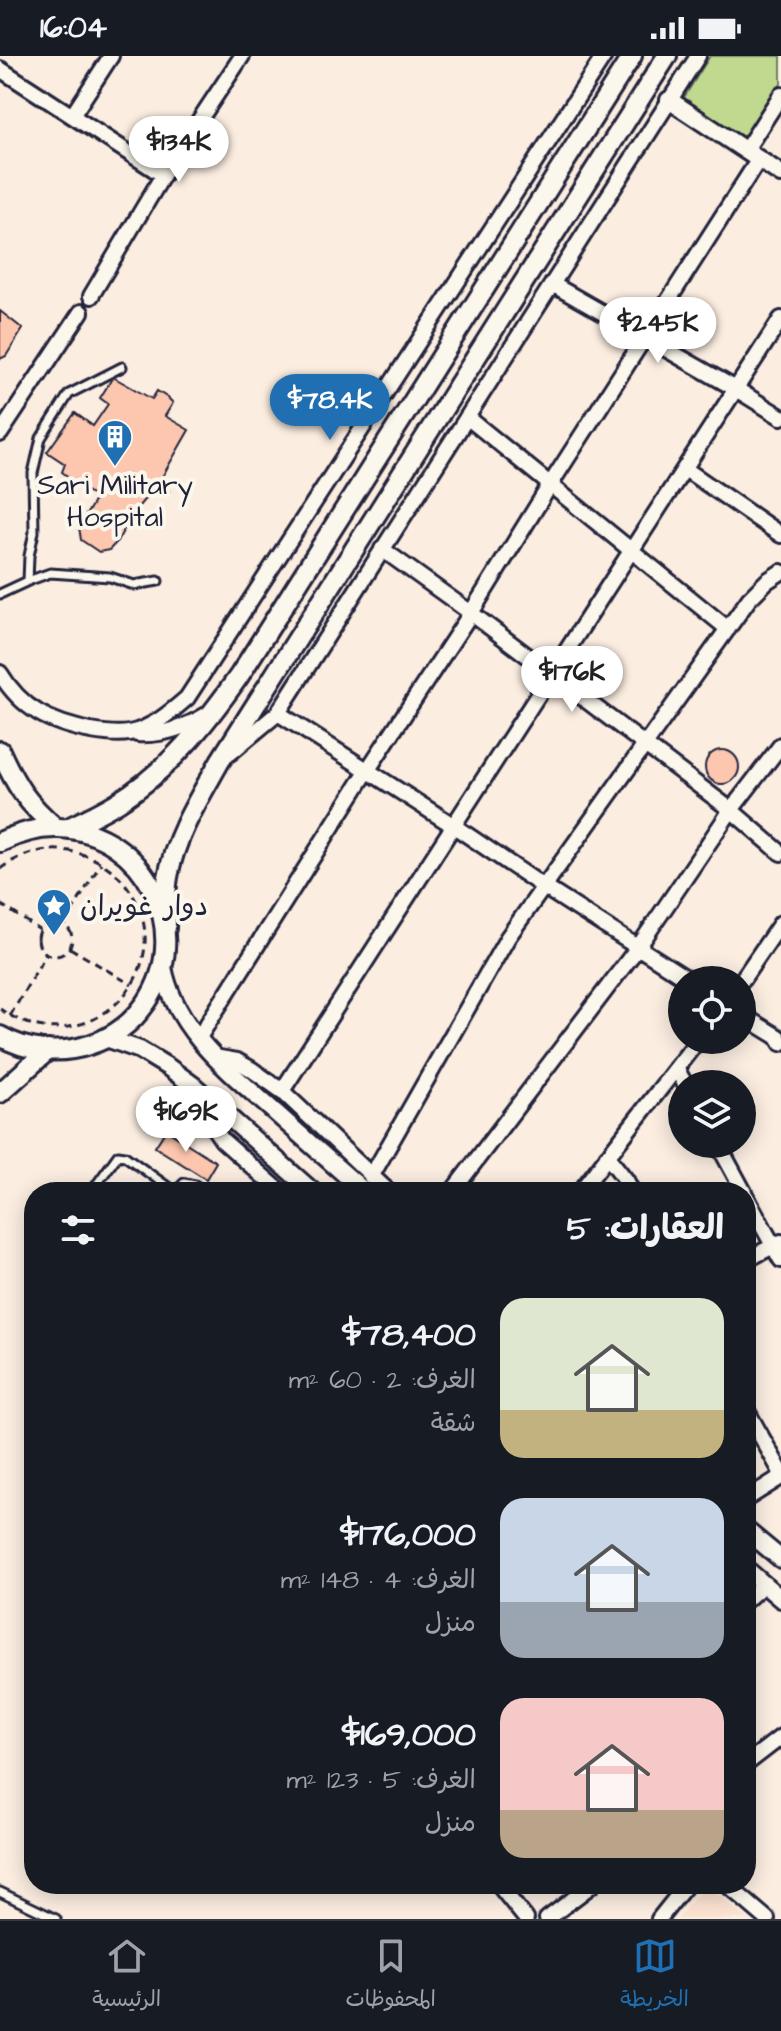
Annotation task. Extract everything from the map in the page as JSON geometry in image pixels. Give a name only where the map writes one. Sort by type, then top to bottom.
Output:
[{"type":"main road","points":[[62,828],[121,801],[194,736],[216,710],[632,56]]},
{"type":"main road","points":[[0,1036],[18,1044],[48,1050],[84,1047],[126,1025],[142,1009],[155,989],[163,967],[168,877],[172,859],[201,795],[667,56]]},
{"type":"main road","points":[[0,751],[18,789],[30,804],[62,828]]},
{"type":"main road","points":[[0,842],[27,831],[62,828],[94,835],[129,856],[147,877],[160,901],[166,928]]},
{"type":"main road","points":[[0,1093],[48,1050]]},
{"type":"street","points":[[72,116],[111,56]]},
{"type":"street","points":[[91,296],[163,175],[242,56]]},
{"type":"street","points":[[128,733],[172,712],[187,698],[604,56]]},
{"type":"street","points":[[220,761],[278,713],[698,56]]},
{"type":"street","points":[[0,69],[163,175]]},
{"type":"street","points":[[198,1039],[645,336],[752,155],[781,95]]},
{"type":"street","points":[[669,100],[781,174]]},
{"type":"street","points":[[552,284],[781,417]]},
{"type":"street","points":[[0,434],[81,312]]},
{"type":"street","points":[[282,1091],[781,319]]},
{"type":"street","points":[[467,417],[728,629]]},
{"type":"street","points":[[685,469],[780,533]]},
{"type":"street","points":[[382,549],[731,810],[781,853]]},
{"type":"street","points":[[369,1182],[508,937],[728,629],[758,590],[781,572]]},
{"type":"street","points":[[0,673],[19,699],[51,721],[69,727],[145,735],[176,729],[216,710]]},
{"type":"street","points":[[278,713],[668,966]]},
{"type":"street","points":[[460,1182],[639,946],[731,810],[781,745]]},
{"type":"street","points":[[752,966],[781,923]]},
{"type":"street","points":[[163,967],[166,984],[181,1016],[214,1057],[366,1182]]},
{"type":"street","points":[[756,1023],[780,1038]]},
{"type":"street","points":[[106,1038],[155,1058],[194,1086],[302,1182]]},
{"type":"street","points":[[588,1182],[687,1054]]},
{"type":"street","points":[[214,1057],[237,1061],[282,1091],[366,1182]]},
{"type":"street","points":[[194,1086],[201,1109],[222,1140],[270,1182]]},
{"type":"street","points":[[607,1156],[627,1182]]},
{"type":"street","points":[[726,1158],[739,1182]]},
{"type":"street","points":[[756,1211],[777,1243],[781,1260]]},
{"type":"street","points":[[756,1255],[777,1243]]},
{"type":"street","points":[[756,1428],[781,1474],[756,1492]]},
{"type":"street","points":[[756,1538],[781,1559]]},
{"type":"street","points":[[756,1591],[781,1568]]},
{"type":"street","points":[[756,1577],[781,1599]]},
{"type":"street","points":[[756,1756],[781,1737]]},
{"type":"street","points":[[506,1894],[526,1919]]},
{"type":"street","points":[[547,1919],[580,1894]]},
{"type":"street","points":[[659,1919],[679,1894]]},
{"type":"street","points":[[738,1894],[767,1919]]},
{"type":"lane","points":[[28,581],[34,532],[33,473],[41,438],[69,394],[122,367]]},
{"type":"lane","points":[[0,594],[50,573],[110,577],[134,585],[158,581]]},
{"type":"lane","points":[[98,1182],[118,1155],[125,1156],[161,1182]]},
{"type":"lane","points":[[0,1892],[56,1919]]},
{"type":"path","points":[[0,869],[24,855],[46,850],[80,854],[101,863],[116,874],[137,904],[143,922],[144,941],[142,959],[132,985],[107,1012],[82,1025],[45,1028],[27,1024],[0,1009]]},
{"type":"path","points":[[64,925],[101,863]]},
{"type":"path","points":[[0,904],[41,930]]},
{"type":"path","points":[[52,923],[64,925],[71,936],[69,948],[59,956],[46,954],[38,942],[41,930],[52,923]]},
{"type":"path","points":[[69,948],[132,985]]},
{"type":"path","points":[[10,1016],[46,954]]},
{"type":"shaded area","points":[[698,1894],[716,1894],[748,1919],[678,1919]]},
{"type":"green space","points":[[710,56],[781,56],[781,84],[745,139],[683,99]]},
{"type":"building","points":[[0,311],[23,329],[6,356],[0,359]]},
{"type":"building","name":"Sari Military Hospital","points":[[113,377],[152,399],[157,391],[168,398],[173,403],[165,416],[189,430],[162,477],[169,491],[149,494],[133,513],[117,542],[109,550],[99,552],[81,540],[79,527],[96,498],[62,472],[65,464],[47,452],[75,413],[93,426],[108,404],[100,398]]},
{"type":"building","points":[[722,750],[734,755],[739,767],[734,779],[722,784],[710,779],[705,767],[710,755]]},
{"type":"building","points":[[166,1130],[216,1162],[206,1179],[155,1147]]},
{"type":"place","name":"Sari Military Hospital","points":[[115,468]]},
{"type":"place","name":"دوار غويران","points":[[54,937]]}]
